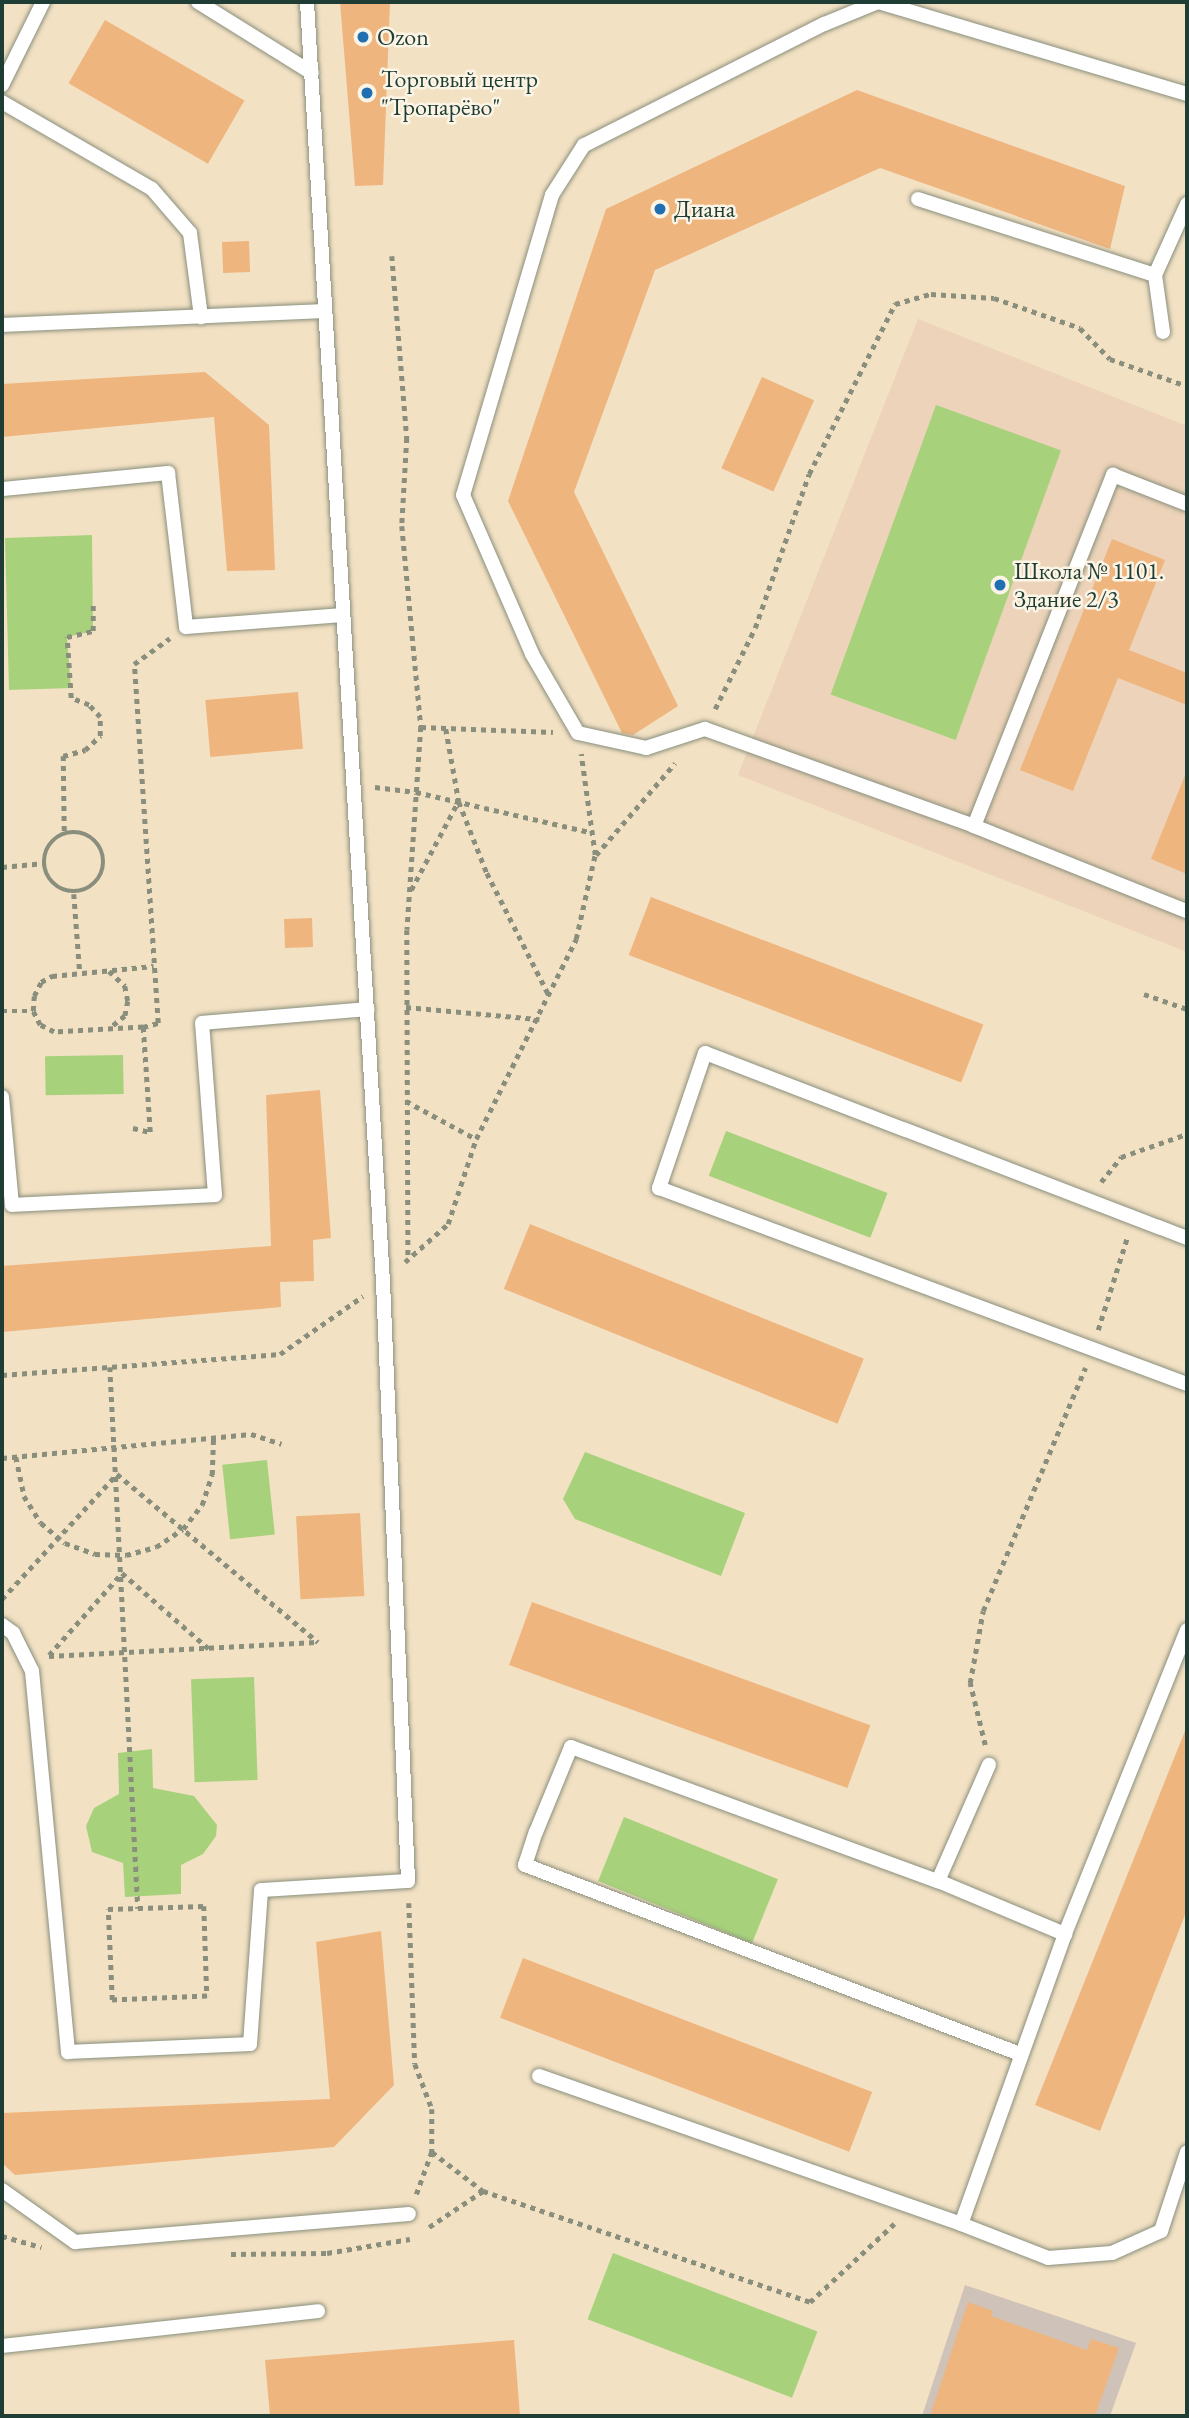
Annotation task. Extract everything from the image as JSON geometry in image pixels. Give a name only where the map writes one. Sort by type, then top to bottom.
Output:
[{"type":"lane","points":[[2,85],[43,2]]},
{"type":"lane","points":[[198,2],[312,73]]},
{"type":"lane","points":[[2,1625],[13,1633],[32,1671],[68,2052],[250,2044],[261,1890],[408,1881],[383,1282],[307,2]]},
{"type":"lane","points":[[1187,94],[878,2],[824,24],[584,145],[552,195],[463,495],[532,654],[578,733],[646,748],[705,729],[974,826],[1187,911]]},
{"type":"lane","points":[[2,102],[152,189],[190,233],[201,317]]},
{"type":"lane","points":[[918,199],[1154,275]]},
{"type":"lane","points":[[1163,332],[1154,275],[1187,204]]},
{"type":"lane","points":[[2,325],[324,311]]},
{"type":"lane","points":[[2,489],[168,473],[186,627],[343,615]]},
{"type":"lane","points":[[974,826],[1113,475],[1187,504]]},
{"type":"lane","points":[[2,1097],[12,1205],[215,1195],[202,1023],[367,1009]]},
{"type":"lane","points":[[1187,1238],[705,1054],[659,1188],[1187,1384]]},
{"type":"lane","points":[[961,2224],[1065,1934],[1187,1630]]},
{"type":"lane","points":[[1020,2054],[525,1865],[571,1747],[938,1881],[1065,1934]]},
{"type":"lane","points":[[938,1881],[989,1765]]},
{"type":"lane","points":[[539,2076],[961,2224],[1048,2258],[1112,2253],[1161,2231],[1187,2152]]},
{"type":"lane","points":[[2,2190],[75,2242],[410,2214]]},
{"type":"lane","points":[[2,2346],[318,2311]]},
{"type":"path","points":[[392,256],[407,438],[402,526],[421,727],[406,1007],[408,1259]]},
{"type":"path","points":[[705,729],[755,628],[809,474],[895,304],[932,294],[995,298],[1080,328],[1110,359],[1187,386]]},
{"type":"path","points":[[64,831],[63,756],[85,750],[100,736],[100,717],[89,705],[71,698],[67,637],[93,631],[93,605]]},
{"type":"path","points":[[154,966],[52,976],[41,982],[33,1011],[40,1025],[54,1032],[143,1027],[158,1023],[134,664],[186,627]]},
{"type":"path","points":[[2,1375],[280,1354],[383,1282],[448,1224],[476,1139],[550,997],[576,939],[595,855],[578,733],[421,727]]},
{"type":"path","points":[[446,729],[459,802],[487,873],[550,997]]},
{"type":"path","points":[[595,855],[677,760]]},
{"type":"path","points":[[354,785],[416,792],[590,832]]},
{"type":"path","points":[[410,894],[459,802]]},
{"type":"path","points":[[64,831],[84,834],[99,844],[104,865],[95,886],[75,894],[57,886],[47,875],[46,863],[49,843],[64,831]]},
{"type":"path","points":[[2,867],[46,863]]},
{"type":"path","points":[[75,894],[80,973]]},
{"type":"path","points":[[108,971],[125,986],[128,1001],[125,1016],[110,1029]]},
{"type":"path","points":[[1144,994],[1187,1009]]},
{"type":"path","points":[[406,1007],[539,1019]]},
{"type":"path","points":[[2,1011],[33,1011]]},
{"type":"path","points":[[133,1128],[150,1132],[143,1027]]},
{"type":"path","points":[[406,1101],[476,1139]]},
{"type":"path","points":[[1088,1200],[1121,1157],[1187,1134]]},
{"type":"path","points":[[989,1765],[970,1682],[983,1611],[1093,1349],[1134,1217]]},
{"type":"path","points":[[110,1367],[138,1908]]},
{"type":"path","points":[[2,1458],[251,1434],[281,1444]]},
{"type":"path","points":[[16,1457],[24,1496],[41,1523],[58,1537],[95,1554],[121,1556],[156,1547],[183,1529],[202,1505],[212,1475],[213,1438]]},
{"type":"path","points":[[26,1656],[210,1650],[318,1642],[117,1474]]},
{"type":"path","points":[[2,1599],[117,1474]]},
{"type":"path","points":[[122,1573],[210,1650]]},
{"type":"path","points":[[49,1656],[122,1573]]},
{"type":"path","points":[[408,1881],[415,2064],[432,2109],[432,2152],[410,2214]]},
{"type":"path","points":[[204,1906],[207,1996],[112,2000],[108,1909],[138,1908],[204,1906]]},
{"type":"path","points":[[432,2152],[483,2190],[810,2302],[912,2207]]},
{"type":"shaded area","name":"Школа № 1101. Здание 2/3","points":[[918,319],[1187,426],[1187,952],[738,775]]},
{"type":"shaded area","points":[[965,2285],[1136,2343],[1110,2416],[922,2416]]},
{"type":"green space","points":[[936,405],[1061,450],[956,740],[831,694]]},
{"type":"green space","points":[[92,535],[93,631],[67,637],[71,688],[9,690],[5,538]]},
{"type":"green space","points":[[123,1055],[124,1094],[46,1095],[45,1056]]},
{"type":"green space","points":[[726,1131],[888,1193],[870,1238],[709,1176]]},
{"type":"green space","points":[[585,1452],[745,1513],[721,1576],[575,1519],[563,1499]]},
{"type":"green space","points":[[267,1460],[275,1535],[230,1539],[222,1465]]},
{"type":"green space","points":[[254,1677],[258,1780],[195,1782],[191,1679]]},
{"type":"green space","points":[[152,1749],[153,1788],[194,1796],[217,1825],[216,1836],[203,1854],[181,1865],[181,1894],[125,1897],[123,1863],[92,1852],[86,1826],[94,1808],[119,1794],[118,1753]]},
{"type":"green space","points":[[624,1817],[778,1879],[752,1943],[598,1881]]},
{"type":"green space","points":[[613,2253],[817,2331],[792,2398],[588,2319]]},
{"type":"building","name":"Торговый центр \"Тропарёво\"","points":[[340,2],[390,2],[383,185],[355,186]]},
{"type":"building","points":[[105,20],[244,100],[208,164],[68,83]]},
{"type":"building","points":[[857,90],[1125,186],[1110,249],[880,168],[655,270],[574,492],[678,706],[633,735],[622,733],[508,501],[606,209]]},
{"type":"building","points":[[249,241],[250,272],[223,273],[222,242]]},
{"type":"building","points":[[205,372],[269,425],[275,570],[227,571],[214,417],[2,437],[2,384]]},
{"type":"building","points":[[762,377],[814,400],[773,492],[721,468]]},
{"type":"building","points":[[1112,539],[1165,560],[1129,650],[1187,673],[1187,705],[1118,678],[1073,791],[1020,770]]},
{"type":"building","points":[[298,692],[303,749],[210,757],[205,700]]},
{"type":"building","points":[[1187,773],[1187,874],[1151,859]]},
{"type":"building","points":[[651,897],[983,1025],[961,1082],[629,955]]},
{"type":"building","points":[[312,918],[313,947],[285,948],[284,919]]},
{"type":"building","points":[[320,1090],[331,1238],[313,1240],[314,1281],[280,1282],[281,1307],[2,1332],[2,1266],[271,1246],[266,1095]]},
{"type":"building","points":[[530,1224],[864,1359],[838,1424],[504,1289]]},
{"type":"building","points":[[360,1513],[364,1596],[300,1599],[296,1516]]},
{"type":"building","points":[[532,1602],[870,1725],[847,1788],[509,1665]]},
{"type":"building","points":[[1187,1726],[1187,1910],[1100,2131],[1035,2105]]},
{"type":"building","points":[[381,1931],[394,2085],[334,2147],[15,2175],[2,2163],[2,2113],[330,2099],[316,1942]]},
{"type":"building","points":[[523,1958],[872,2092],[849,2152],[500,2018]]},
{"type":"building","points":[[968,2302],[993,2311],[991,2316],[1087,2350],[1091,2339],[1119,2348],[1095,2416],[930,2416]]},
{"type":"building","points":[[514,2340],[520,2416],[270,2416],[265,2360]]},
{"type":"place","name":"Ozon","points":[[363,37]]},
{"type":"place","name":"Торговый центр \"Тропарёво\"","points":[[367,93]]},
{"type":"place","name":"Диана","points":[[660,209]]},
{"type":"place","name":"Школа № 1101. Здание 2/3","points":[[1000,585]]}]
